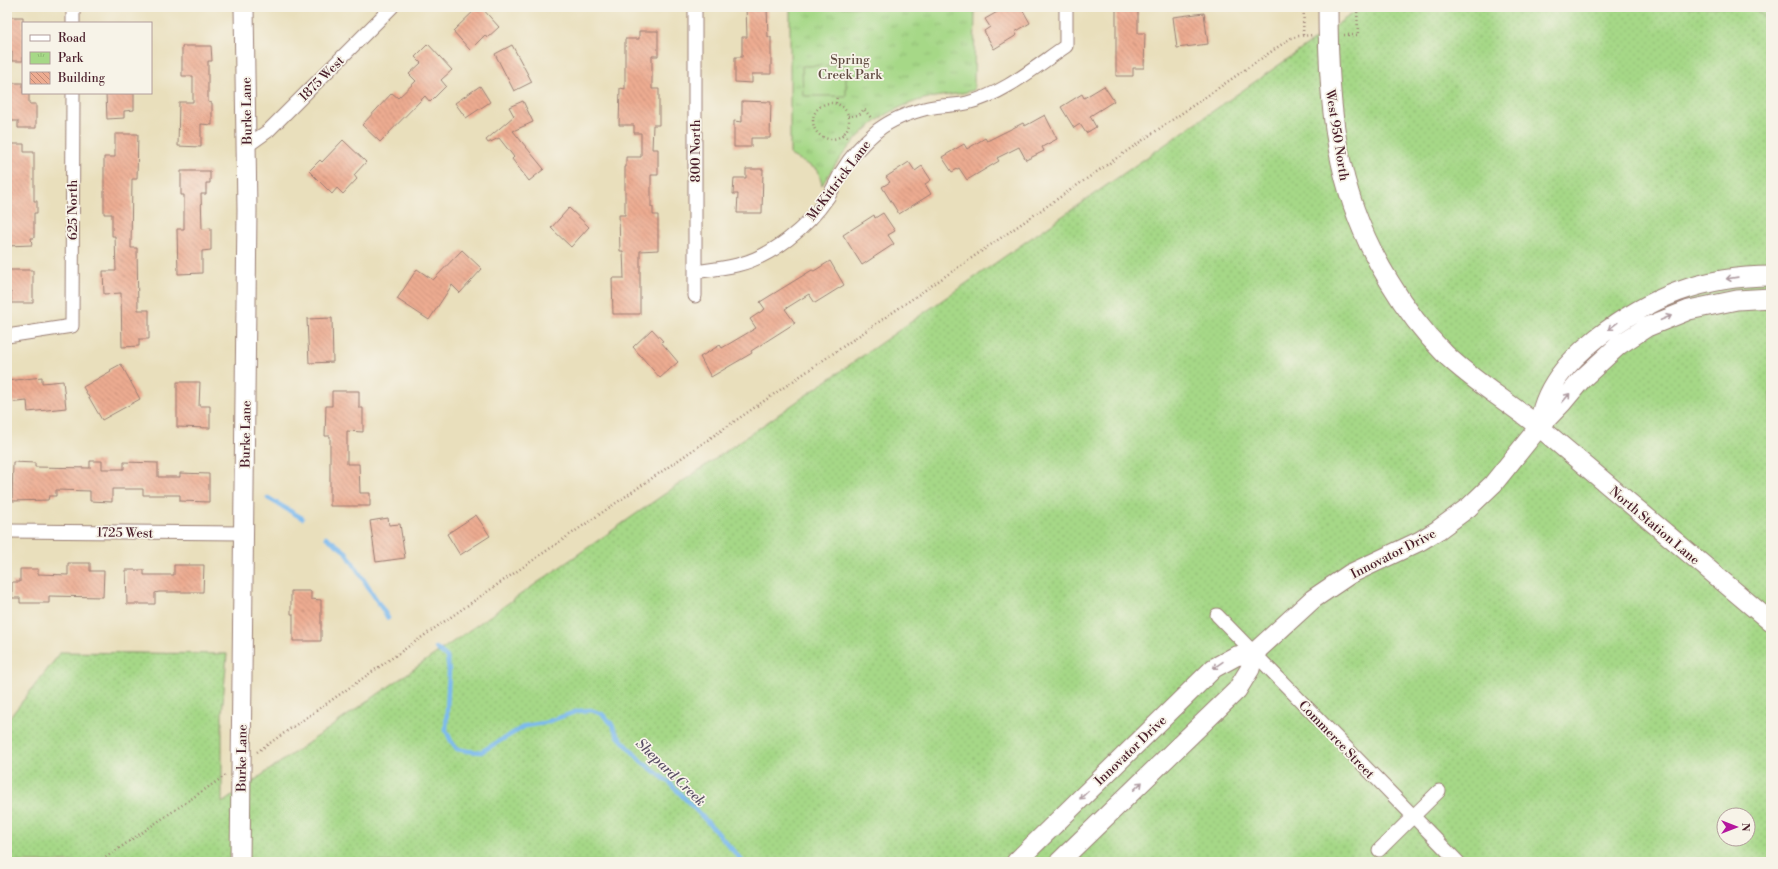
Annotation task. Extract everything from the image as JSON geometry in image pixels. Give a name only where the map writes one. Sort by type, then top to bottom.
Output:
[{"type":"main road","name":"Burke Lane","points":[[240,862],[247,146],[244,7]]},
{"type":"main road","name":"West 950 North","points":[[1328,7],[1329,70],[1339,158],[1354,210],[1375,260],[1400,301],[1434,343],[1447,356],[1493,393],[1539,427]]},
{"type":"main road","name":"Innovator Drive","points":[[1539,427],[1540,415],[1548,394],[1561,373],[1583,350],[1631,313],[1672,294],[1703,284],[1741,277],[1771,276]]},
{"type":"main road","name":"Innovator Drive","points":[[1016,862],[1214,668],[1236,656],[1254,653],[1296,614],[1331,586],[1366,565],[1420,541],[1456,518],[1493,484],[1539,427],[1591,369],[1619,345],[1647,327],[1668,317],[1705,305],[1737,300],[1771,298]]},
{"type":"main road","name":"North Station Lane","points":[[1539,427],[1771,622]]},
{"type":"main road","points":[[1059,862],[1237,690],[1250,669],[1254,653]]},
{"type":"street","points":[[73,7],[73,22]]},
{"type":"street","name":"1875 West","points":[[247,146],[268,131],[392,7]]},
{"type":"street","name":"800 North","points":[[695,7],[695,296]]},
{"type":"street","name":"McKittrick Lane","points":[[695,272],[738,265],[766,254],[787,240],[808,221],[828,197],[843,169],[860,147],[879,129],[902,117],[928,108],[967,103],[990,94],[1016,81],[1066,46],[1066,7]]},
{"type":"street","name":"625 North","points":[[7,336],[72,326],[73,94]]},
{"type":"street","name":"1725 West","points":[[7,531],[243,534]]},
{"type":"street","name":"Commerce Street","points":[[1217,615],[1458,862]]},
{"type":"street","points":[[1379,850],[1439,791]]},
{"type":"path","points":[[99,862],[487,591],[1291,38],[1303,36],[1304,7]]},
{"type":"path","points":[[1357,7],[1358,36]]},
{"type":"path","points":[[836,103],[837,96]]},
{"type":"path","points":[[830,102],[836,103],[846,110],[848,116],[848,127],[843,134],[835,139],[823,137],[818,134],[812,123],[815,111],[819,106],[830,102]]},
{"type":"path","points":[[848,116],[859,115],[864,109],[873,119]]},
{"type":"path","points":[[843,134],[849,139]]},
{"type":"green space","name":"Spring Creek Park","points":[[790,7],[975,7],[974,90],[924,99],[900,107],[886,115],[861,134],[831,171],[822,185],[818,170],[790,155]]},
{"type":"green space","points":[[1362,7],[1752,7],[1771,22],[1771,862],[7,862],[7,721],[61,652],[227,654],[222,714],[222,803]]},
{"type":"green space","points":[[1752,7],[1771,7],[1771,22]]},
{"type":"green space","points":[[846,65],[846,96],[803,96],[802,66]]},
{"type":"building","points":[[478,7],[481,7],[499,27],[487,38],[485,35],[470,50],[453,31]]},
{"type":"building","points":[[746,7],[767,7],[768,37],[771,37],[771,74],[752,74],[752,83],[735,82],[735,57],[742,57],[742,37],[747,37]]},
{"type":"building","points":[[1006,7],[1021,7],[1030,23],[1015,32],[1017,35],[994,49],[984,31],[990,27],[985,19]]},
{"type":"building","points":[[1116,7],[1138,7],[1138,33],[1145,33],[1144,68],[1133,68],[1133,76],[1116,76]]},
{"type":"building","points":[[1204,13],[1208,44],[1177,48],[1173,17]]},
{"type":"building","points":[[7,17],[23,17],[22,61],[12,61],[12,52],[7,52]]},
{"type":"building","points":[[639,31],[658,31],[658,56],[652,56],[652,89],[659,89],[659,125],[653,125],[652,149],[658,149],[658,175],[651,175],[651,207],[653,207],[653,215],[658,215],[658,250],[640,251],[640,314],[613,314],[612,278],[624,278],[623,251],[620,251],[619,215],[625,215],[626,157],[641,157],[641,133],[634,133],[634,125],[619,125],[620,88],[625,89],[625,39],[639,39]]},
{"type":"building","points":[[428,44],[452,70],[441,80],[446,86],[430,102],[425,96],[380,142],[362,125],[392,93],[398,98],[416,81],[409,74],[421,63],[415,57]]},
{"type":"building","points":[[512,45],[532,82],[514,91],[495,54]]},
{"type":"building","points":[[182,46],[211,46],[212,61],[208,61],[208,102],[212,103],[212,125],[201,124],[201,147],[178,146],[179,102],[193,102],[193,76],[182,76]]},
{"type":"building","points":[[7,83],[22,83],[22,94],[29,94],[29,104],[36,104],[36,128],[18,128],[18,121],[7,121]]},
{"type":"building","points":[[480,86],[490,102],[466,118],[455,103]]},
{"type":"building","points":[[1104,86],[1114,101],[1090,116],[1096,127],[1086,133],[1080,124],[1074,128],[1061,107],[1082,94],[1084,98]]},
{"type":"building","points":[[106,94],[134,94],[134,110],[124,111],[124,118],[107,119]]},
{"type":"building","points":[[523,101],[533,122],[513,131],[544,169],[529,181],[512,159],[514,157],[499,138],[488,143],[486,140],[514,116],[509,107]]},
{"type":"building","points":[[742,101],[771,102],[770,138],[751,138],[751,147],[734,147],[734,121],[742,122]]},
{"type":"building","points":[[1045,115],[1057,139],[1042,147],[1044,151],[1026,160],[1019,147],[997,158],[999,161],[967,180],[959,168],[952,172],[942,157],[964,144],[967,149],[985,138],[987,141],[1023,123],[1025,126]]},
{"type":"building","points":[[115,134],[138,134],[137,179],[132,179],[131,248],[137,248],[138,310],[149,310],[149,339],[139,339],[139,346],[122,347],[121,293],[104,294],[103,271],[116,271],[115,236],[112,236],[112,214],[104,214],[104,157],[115,157]]},
{"type":"building","points":[[343,140],[366,162],[354,175],[357,179],[343,194],[337,188],[332,194],[309,171],[320,160],[322,162]]},
{"type":"building","points":[[9,144],[24,144],[24,152],[34,152],[34,201],[37,201],[37,213],[34,213],[34,238],[31,238],[32,245],[7,246],[7,152]]},
{"type":"building","points":[[909,162],[915,171],[922,166],[931,180],[925,184],[931,194],[899,214],[882,187],[890,182],[886,177]]},
{"type":"building","points":[[746,169],[763,169],[762,213],[737,213],[738,194],[733,194],[734,178],[746,178]]},
{"type":"building","points":[[181,171],[210,171],[210,183],[206,183],[206,194],[201,194],[202,229],[211,228],[211,250],[202,251],[202,273],[178,274],[177,229],[184,229],[184,195],[181,195]]},
{"type":"building","points":[[569,208],[589,227],[571,247],[551,228]]},
{"type":"building","points":[[883,213],[895,231],[888,235],[894,244],[862,265],[843,235],[874,215],[875,218]]},
{"type":"building","points":[[462,250],[482,269],[460,293],[452,285],[429,320],[397,299],[417,269],[433,280]]},
{"type":"building","points":[[830,261],[844,285],[815,303],[809,294],[785,309],[795,323],[751,351],[752,353],[711,377],[700,357],[720,345],[722,348],[756,328],[750,319],[765,309],[760,302],[812,270],[814,271]]},
{"type":"building","points":[[7,270],[33,270],[33,303],[11,303],[11,292],[7,292]]},
{"type":"building","points":[[332,318],[333,362],[309,363],[307,319]]},
{"type":"building","points":[[652,329],[663,341],[661,342],[678,362],[660,378],[633,347]]},
{"type":"building","points":[[121,364],[140,399],[102,420],[83,387]]},
{"type":"building","points":[[42,377],[42,383],[63,381],[66,408],[28,412],[27,401],[7,403],[7,381]]},
{"type":"building","points":[[177,382],[200,382],[199,406],[210,406],[210,428],[177,427]]},
{"type":"building","points":[[332,391],[359,391],[359,408],[363,408],[363,432],[347,431],[347,464],[359,464],[360,493],[370,493],[370,506],[330,506],[330,436],[325,436],[326,406],[332,406]]},
{"type":"building","points":[[90,461],[102,461],[102,469],[124,469],[124,462],[158,463],[158,477],[180,477],[180,473],[209,474],[209,502],[180,501],[180,495],[143,495],[143,489],[112,489],[112,502],[90,501],[90,491],[56,490],[56,496],[49,496],[48,500],[12,501],[13,462],[35,463],[35,467],[90,468]]},
{"type":"building","points":[[476,515],[490,536],[460,555],[447,534]]},
{"type":"building","points":[[388,518],[389,525],[400,524],[405,558],[376,562],[370,521]]},
{"type":"building","points":[[68,563],[90,563],[90,571],[104,571],[103,597],[49,596],[49,603],[20,603],[20,598],[12,598],[12,582],[20,582],[20,569],[38,569],[38,574],[68,575]]},
{"type":"building","points":[[174,565],[204,565],[203,592],[159,592],[155,593],[155,604],[127,604],[126,570],[144,570],[144,575],[174,575]]},
{"type":"building","points":[[291,591],[311,591],[311,599],[321,600],[321,641],[293,641]]},
{"type":"waterway","name":"Shepard Creek","points":[[268,498],[302,518]]},
{"type":"waterway","name":"Shepard Creek","points":[[326,537],[346,552],[388,618]]},
{"type":"waterway","name":"Shepard Creek","points":[[436,648],[447,657],[449,671],[446,730],[457,749],[481,752],[525,726],[544,723],[578,711],[591,710],[602,714],[611,723],[618,736],[641,761],[670,783],[716,831],[743,862]]}]
